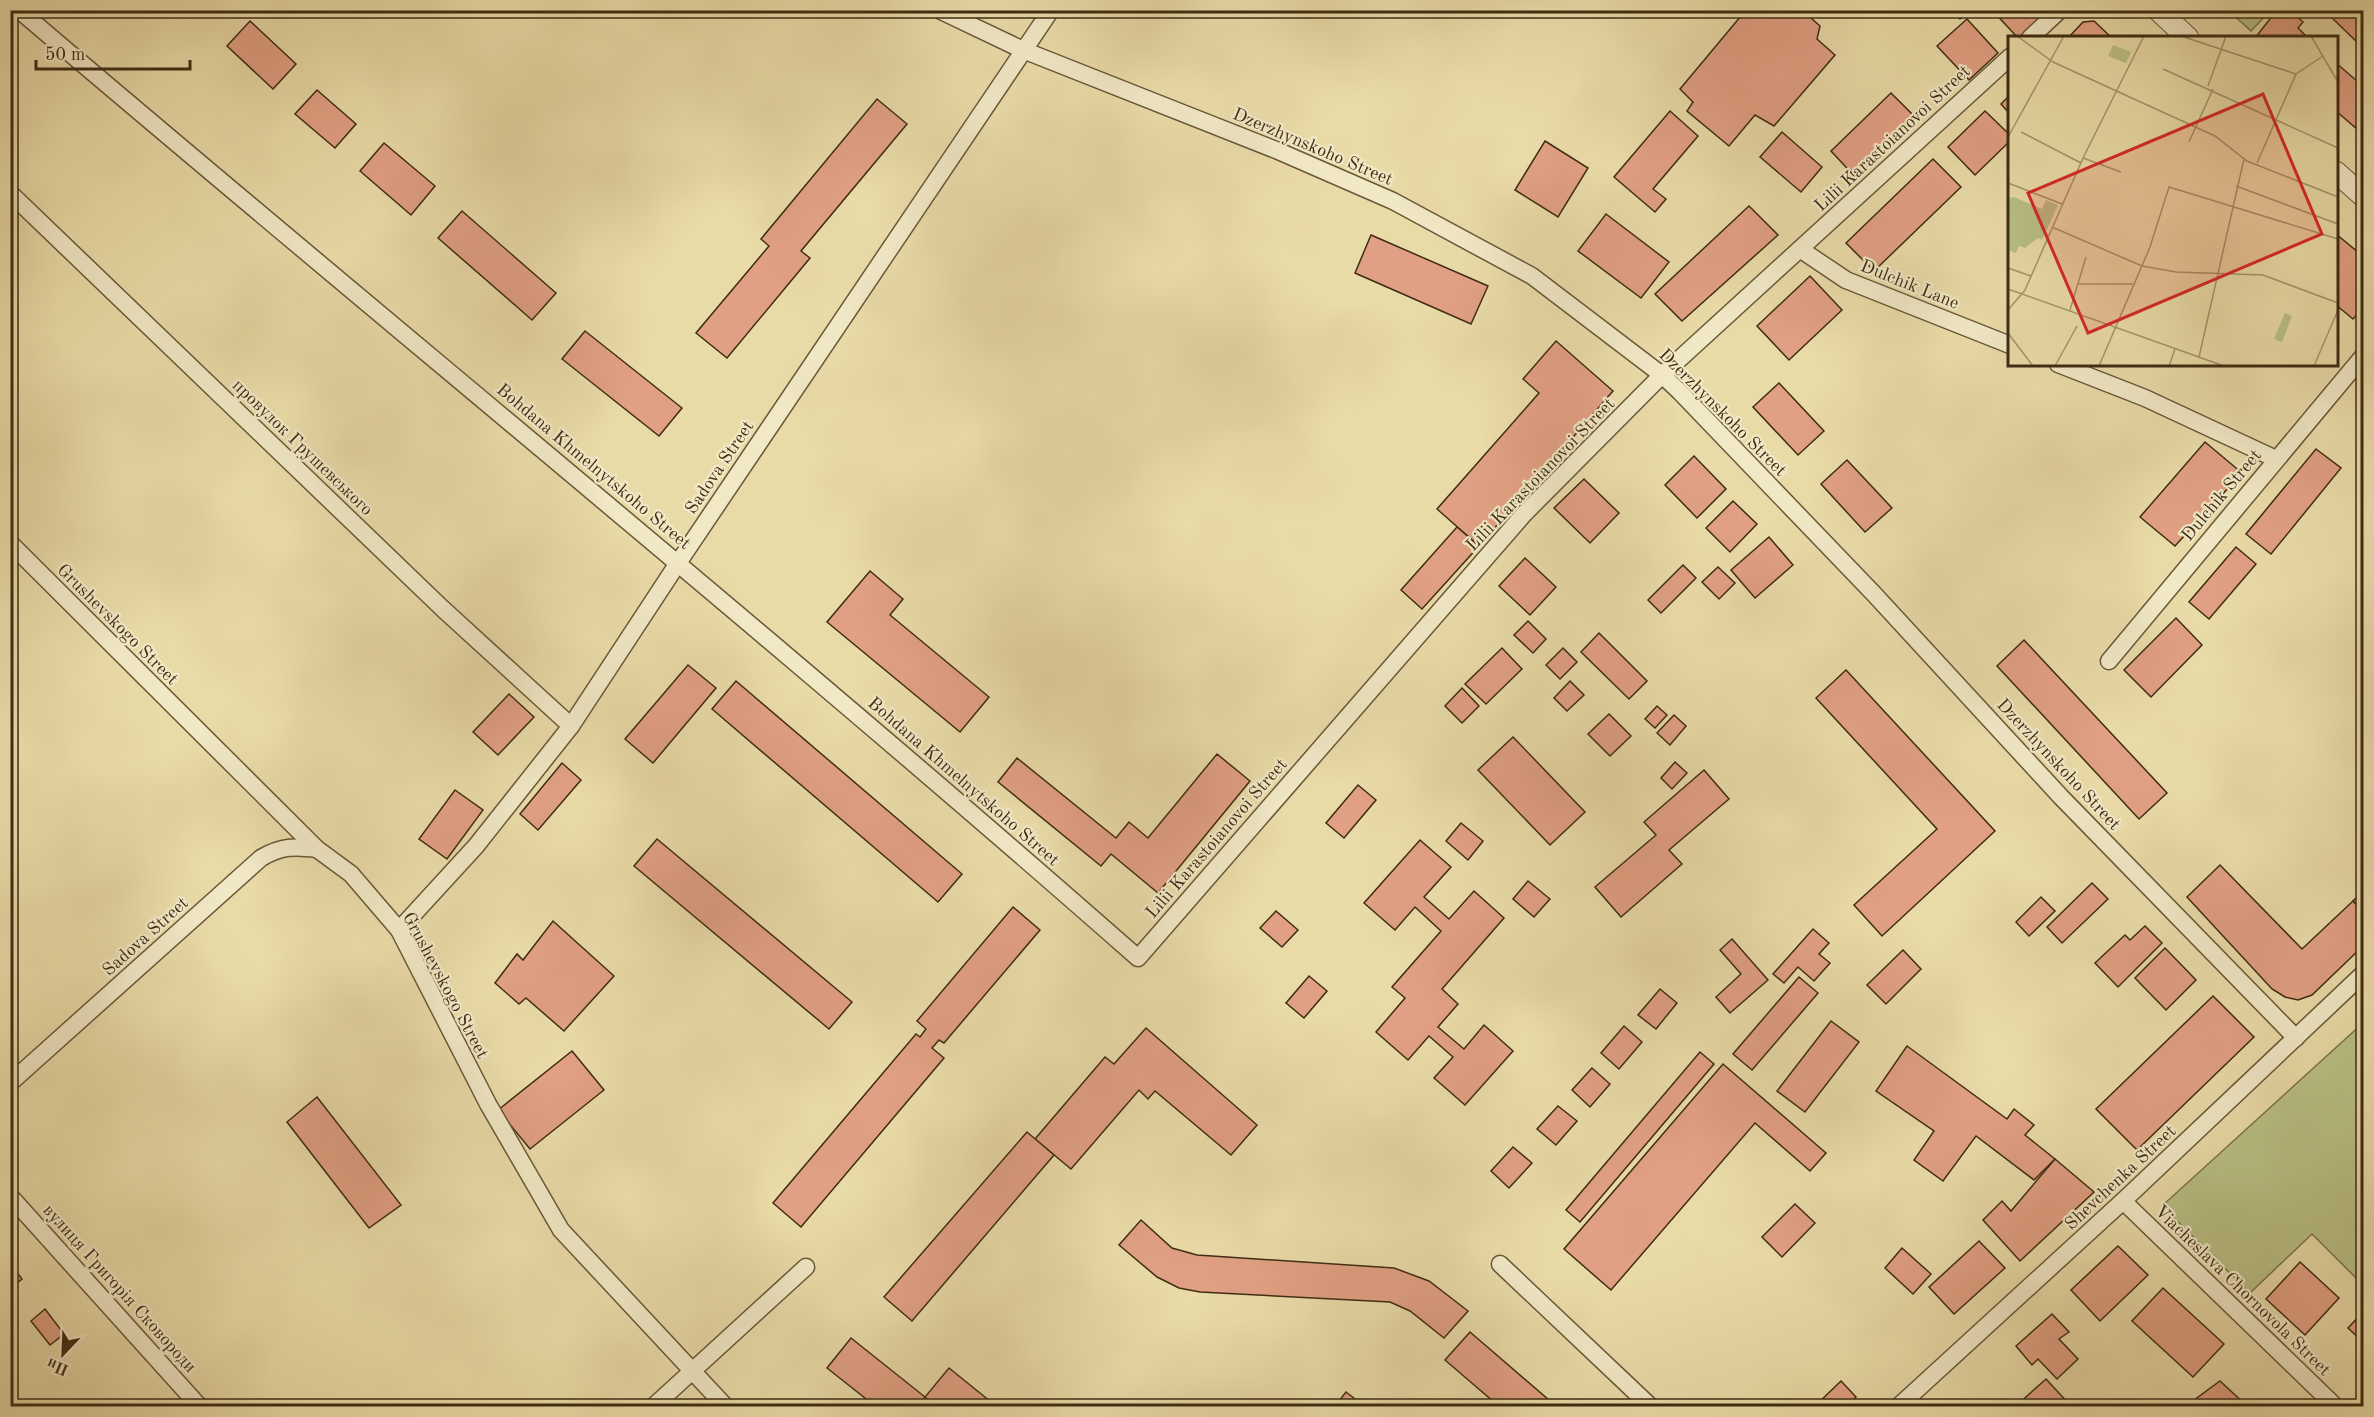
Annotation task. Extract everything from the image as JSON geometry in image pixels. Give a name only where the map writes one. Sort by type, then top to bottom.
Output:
[{"type":"street","name":"Bohdana Khmelnytskoho Street","points":[[19,10],[360,300],[479,395],[904,753],[1138,958]]},
{"type":"street","name":"Dzerzhynskoho Street","points":[[939,10],[1023,50],[1276,150],[1394,201],[1532,276],[1662,375],[1874,594],[2061,797],[2296,1038]]},
{"type":"street","name":"Sadova Street","points":[[399,930],[476,846],[571,726],[678,563],[1051,10]]},
{"type":"street","points":[[2032,36],[2060,10]]},
{"type":"street","points":[[2158,10],[2186,36]]},
{"type":"street","name":"Lilii Karastoianovoi Street","points":[[1138,958],[1524,514],[1662,375],[2008,59]]},
{"type":"street","points":[[2338,173],[2364,197]]},
{"type":"street","name":"провулок Грушевського","points":[[10,193],[443,609],[571,726]]},
{"type":"street","name":"Dulchik Lane","points":[[1800,249],[1846,280],[2008,344]]},
{"type":"street","name":"Dulchik Street","points":[[2109,661],[2364,354]]},
{"type":"street","points":[[2063,366],[2145,398],[2276,459]]},
{"type":"street","name":"Grushevskogo Street","points":[[10,543],[317,849],[351,874],[399,930],[488,1104],[561,1230],[725,1407]]},
{"type":"street","name":"Sadova Street","points":[[10,1083],[261,858],[277,849],[294,846],[317,849]]},
{"type":"street","name":"Shevchenka Street","points":[[1899,1407],[2123,1201],[2364,973]]},
{"type":"street","name":"вулиця Григорія Сковороди","points":[[10,1196],[199,1407]]},
{"type":"street","name":"Viacheslava Chornovola Street","points":[[2123,1201],[2335,1407]]},
{"type":"street","points":[[1500,1264],[1650,1407]]},
{"type":"street","points":[[654,1407],[806,1267]]},
{"type":"green space","points":[[2229,11],[2270,11],[2251,31]]},
{"type":"green space","points":[[2363,1023],[2363,1285],[2312,1234],[2250,1293],[2162,1206]]},
{"type":"building","points":[[1746,10],[1802,10],[1820,26],[1817,39],[1835,55],[1774,126],[1755,115],[1729,146],[1687,111],[1693,102],[1680,89]]},
{"type":"building","points":[[1952,10],[1970,10],[1960,19]]},
{"type":"building","points":[[1992,10],[2050,11],[2023,36],[2016,36]]},
{"type":"building","points":[[2277,10],[2290,10],[2303,22],[2298,28],[2306,36],[2257,36]]},
{"type":"building","points":[[2335,10],[2364,10],[2364,38],[2358,43],[2330,16]]},
{"type":"building","points":[[1967,19],[1998,53],[1969,80],[1937,46]]},
{"type":"building","points":[[250,21],[296,64],[273,89],[227,46]]},
{"type":"building","points":[[2094,21],[2110,36],[2070,36],[2083,22]]},
{"type":"building","points":[[2338,65],[2364,87],[2364,135],[2338,113]]},
{"type":"building","points":[[317,90],[356,124],[335,148],[295,114]]},
{"type":"building","points":[[1891,93],[1917,119],[1856,178],[1831,151]]},
{"type":"building","points":[[2008,97],[2008,112],[2001,104]]},
{"type":"building","points":[[877,99],[907,124],[801,251],[810,258],[727,358],[696,333],[769,246],[761,239]]},
{"type":"building","points":[[1670,111],[1698,136],[1653,189],[1666,199],[1655,212],[1614,177]]},
{"type":"building","points":[[1985,111],[2008,133],[2008,143],[1975,175],[1948,147]]},
{"type":"building","points":[[1782,132],[1822,167],[1801,192],[1760,157]]},
{"type":"building","points":[[1545,141],[1588,168],[1558,217],[1515,190]]},
{"type":"building","points":[[384,143],[435,186],[411,215],[360,171]]},
{"type":"building","points":[[1933,159],[1961,187],[1874,271],[1846,243]]},
{"type":"building","points":[[1749,206],[1778,235],[1682,321],[1655,294]]},
{"type":"building","points":[[462,211],[556,293],[532,320],[438,238]]},
{"type":"building","points":[[1606,214],[1669,262],[1641,298],[1578,251]]},
{"type":"building","points":[[1371,235],[1488,286],[1471,324],[1355,273]]},
{"type":"building","points":[[2338,236],[2364,257],[2364,306],[2353,319],[2338,307]]},
{"type":"building","points":[[1810,276],[1842,310],[1789,360],[1757,326]]},
{"type":"building","points":[[585,331],[682,408],[659,436],[562,359]]},
{"type":"building","points":[[1556,341],[1613,391],[1479,546],[1437,509],[1539,393],[1523,379]]},
{"type":"building","points":[[1779,383],[1824,431],[1798,455],[1753,407]]},
{"type":"building","points":[[2205,442],[2242,473],[2175,546],[2140,517]]},
{"type":"building","points":[[2316,449],[2341,468],[2271,554],[2246,534]]},
{"type":"building","points":[[1694,456],[1726,489],[1697,518],[1665,485]]},
{"type":"building","points":[[1847,460],[1892,508],[1865,532],[1821,484]]},
{"type":"building","points":[[1584,479],[1619,513],[1590,543],[1554,508]]},
{"type":"building","points":[[1733,501],[1757,524],[1730,552],[1706,528]]},
{"type":"building","points":[[1457,527],[1479,546],[1422,609],[1401,590]]},
{"type":"building","points":[[1769,537],[1793,565],[1755,598],[1731,570]]},
{"type":"building","points":[[2236,547],[2256,564],[2209,619],[2189,602]]},
{"type":"building","points":[[1525,558],[1556,587],[1530,615],[1499,586]]},
{"type":"building","points":[[1683,565],[1696,578],[1661,613],[1648,600]]},
{"type":"building","points":[[1718,567],[1735,583],[1719,599],[1702,582]]},
{"type":"building","points":[[870,571],[903,599],[890,615],[989,697],[960,732],[827,622]]},
{"type":"building","points":[[2176,618],[2202,645],[2151,697],[2124,670]]},
{"type":"building","points":[[1528,621],[1546,639],[1533,653],[1514,635]]},
{"type":"building","points":[[1599,633],[1647,681],[1629,699],[1581,652]]},
{"type":"building","points":[[2024,640],[2167,793],[2139,819],[1997,666]]},
{"type":"building","points":[[1502,648],[1522,669],[1486,704],[1465,684]]},
{"type":"building","points":[[1563,648],[1577,662],[1560,679],[1546,665]]},
{"type":"building","points":[[688,665],[716,688],[653,763],[625,739]]},
{"type":"building","points":[[1846,670],[1995,831],[1882,936],[1854,905],[1937,829],[1816,698]]},
{"type":"building","points":[[736,681],[962,874],[938,902],[712,709]]},
{"type":"building","points":[[1570,681],[1584,695],[1567,711],[1554,698]]},
{"type":"building","points":[[1462,688],[1479,706],[1462,723],[1445,706]]},
{"type":"building","points":[[509,694],[534,717],[498,755],[473,732]]},
{"type":"building","points":[[1657,706],[1667,715],[1655,728],[1645,719]]},
{"type":"building","points":[[1609,714],[1631,736],[1610,756],[1588,734]]},
{"type":"building","points":[[1674,715],[1686,726],[1670,745],[1657,733]]},
{"type":"building","points":[[1513,737],[1585,812],[1550,845],[1478,770]]},
{"type":"building","points":[[1217,754],[1250,781],[1158,893],[1111,854],[1101,866],[998,782],[1017,758],[1116,838],[1129,822],[1148,838]]},
{"type":"building","points":[[1675,762],[1687,773],[1672,789],[1661,778]]},
{"type":"building","points":[[562,763],[581,780],[538,830],[520,814]]},
{"type":"building","points":[[1704,770],[1729,799],[1669,850],[1682,864],[1621,917],[1595,887],[1656,835],[1644,822]]},
{"type":"building","points":[[1358,785],[1376,800],[1344,838],[1326,823]]},
{"type":"building","points":[[455,790],[483,810],[447,859],[419,839]]},
{"type":"building","points":[[1461,823],[1483,841],[1468,860],[1446,841]]},
{"type":"building","points":[[657,839],[852,1002],[829,1029],[634,866]]},
{"type":"building","points":[[1420,840],[1451,867],[1424,897],[1449,919],[1474,891],[1504,918],[1442,989],[1458,1004],[1438,1027],[1464,1049],[1484,1025],[1513,1051],[1465,1105],[1434,1078],[1453,1057],[1429,1036],[1408,1060],[1376,1032],[1405,998],[1392,987],[1441,931],[1415,907],[1395,930],[1364,903]]},
{"type":"building","points":[[2220,865],[2302,949],[2353,901],[2364,913],[2364,945],[2312,995],[2298,1000],[2285,997],[2272,989],[2187,897]]},
{"type":"building","points":[[1528,881],[1550,899],[1534,917],[1513,899]]},
{"type":"building","points":[[2092,883],[2108,899],[2062,943],[2047,927]]},
{"type":"building","points":[[2364,890],[2364,913],[2353,901]]},
{"type":"building","points":[[2041,897],[2055,911],[2029,936],[2016,922]]},
{"type":"building","points":[[1013,907],[1040,930],[944,1043],[939,1040],[932,1048],[944,1058],[801,1227],[773,1203],[916,1034],[920,1037],[926,1029],[917,1021]]},
{"type":"building","points":[[1276,911],[1298,930],[1282,947],[1260,928]]},
{"type":"building","points":[[553,921],[614,976],[564,1031],[526,998],[519,1004],[495,983],[517,954],[523,960]]},
{"type":"building","points":[[2145,926],[2162,943],[2118,987],[2095,963],[2125,935],[2130,940]]},
{"type":"building","points":[[1813,929],[1829,943],[1819,954],[1830,963],[1814,981],[1798,967],[1784,983],[1773,974]]},
{"type":"building","points":[[1732,939],[1768,980],[1730,1013],[1716,997],[1741,974],[1720,950]]},
{"type":"building","points":[[2165,948],[2196,980],[2166,1010],[2135,978]]},
{"type":"building","points":[[1903,950],[1921,969],[1886,1004],[1867,985]]},
{"type":"building","points":[[1309,976],[1327,991],[1304,1018],[1286,1003]]},
{"type":"building","points":[[1799,977],[1818,993],[1752,1070],[1733,1054]]},
{"type":"building","points":[[1660,989],[1677,1003],[1656,1029],[1638,1015]]},
{"type":"building","points":[[2213,996],[2254,1037],[2137,1150],[2096,1109]]},
{"type":"building","points":[[1831,1021],[1859,1042],[1805,1112],[1777,1091]]},
{"type":"building","points":[[1624,1026],[1642,1042],[1619,1069],[1601,1053]]},
{"type":"building","points":[[1146,1028],[1257,1125],[1231,1155],[1155,1091],[1148,1099],[1139,1090],[1071,1169],[1035,1139],[1105,1057],[1114,1064]]},
{"type":"building","points":[[1907,1046],[2007,1119],[2014,1109],[2034,1125],[2025,1135],[2055,1159],[2034,1180],[1976,1136],[1943,1181],[1914,1160],[1934,1131],[1876,1091]]},
{"type":"building","points":[[572,1051],[604,1090],[530,1149],[498,1110]]},
{"type":"building","points":[[1700,1052],[1714,1064],[1580,1222],[1566,1210]]},
{"type":"building","points":[[1723,1064],[1826,1153],[1810,1171],[1755,1123],[1611,1290],[1564,1249]]},
{"type":"building","points":[[1592,1068],[1610,1084],[1590,1107],[1572,1090]]},
{"type":"building","points":[[317,1097],[401,1205],[369,1228],[287,1122]]},
{"type":"building","points":[[1558,1106],[1577,1121],[1556,1145],[1537,1129]]},
{"type":"building","points":[[1027,1132],[1054,1155],[912,1321],[884,1297]]},
{"type":"building","points":[[1513,1147],[1532,1163],[1509,1188],[1491,1171]]},
{"type":"building","points":[[2055,1159],[2094,1192],[2020,1261],[1983,1220],[2002,1201],[2011,1211]]},
{"type":"building","points":[[1795,1204],[1815,1223],[1782,1257],[1762,1237]]},
{"type":"building","points":[[1141,1220],[1172,1248],[1197,1255],[1394,1268],[1429,1281],[1468,1311],[1444,1338],[1410,1311],[1390,1302],[1200,1292],[1179,1288],[1157,1277],[1119,1245]]},
{"type":"building","points":[[1979,1241],[2005,1268],[1954,1314],[1929,1287]]},
{"type":"building","points":[[2118,1246],[2148,1275],[2100,1321],[2071,1290]]},
{"type":"building","points":[[1902,1248],[1931,1274],[1913,1294],[1885,1268]]},
{"type":"building","points":[[2300,1262],[2339,1298],[2305,1335],[2266,1299]]},
{"type":"building","points":[[10,1263],[22,1279],[10,1288]]},
{"type":"building","points":[[2163,1288],[2224,1344],[2193,1377],[2132,1321]]},
{"type":"building","points":[[45,1309],[64,1334],[50,1345],[31,1321]]},
{"type":"building","points":[[2364,1311],[2364,1343],[2348,1328]]},
{"type":"building","points":[[2052,1314],[2069,1332],[2059,1339],[2078,1359],[2057,1379],[2038,1359],[2032,1365],[2016,1346]]},
{"type":"building","points":[[1470,1332],[1549,1400],[1543,1406],[1491,1406],[1495,1403],[1445,1360]]},
{"type":"building","points":[[851,1338],[925,1397],[917,1406],[875,1406],[827,1368]]},
{"type":"building","points":[[949,1368],[996,1406],[937,1406],[925,1397]]},
{"type":"building","points":[[2046,1379],[2071,1406],[2016,1406]]},
{"type":"building","points":[[1841,1381],[1856,1397],[1847,1406],[1815,1406]]},
{"type":"building","points":[[2220,1381],[2247,1406],[2186,1406]]},
{"type":"building","points":[[1346,1392],[1364,1406],[1335,1406]]}]
